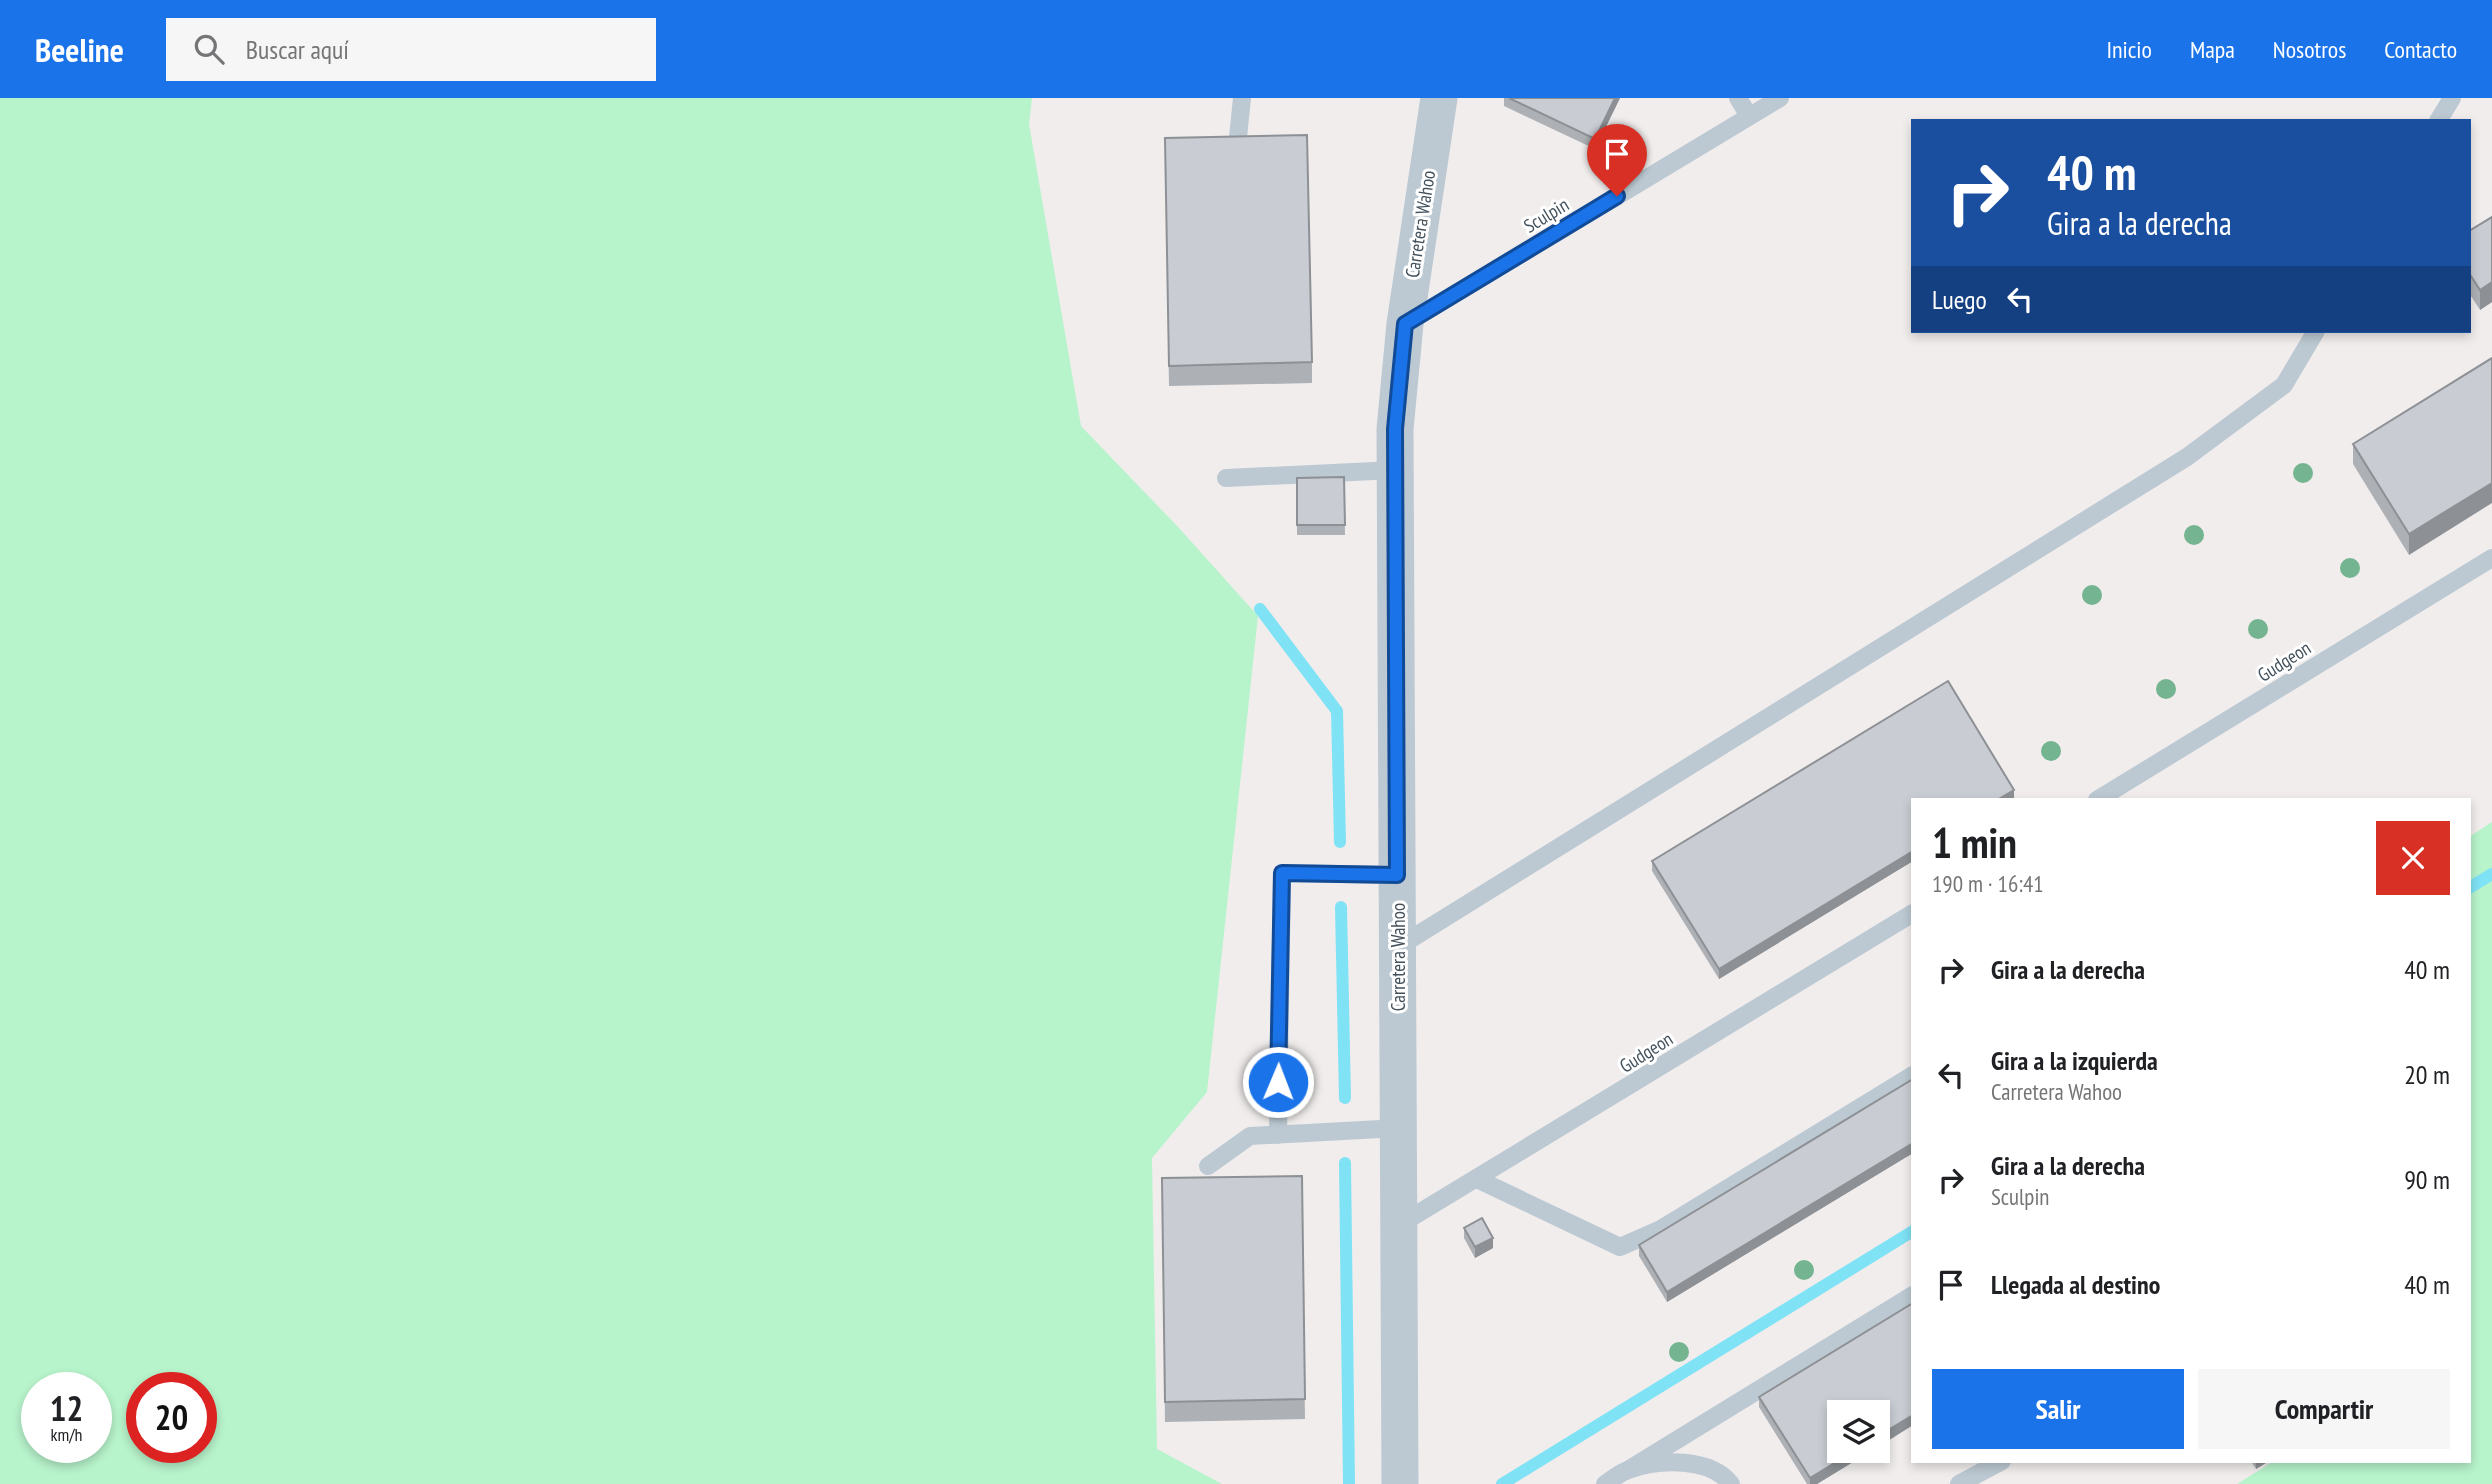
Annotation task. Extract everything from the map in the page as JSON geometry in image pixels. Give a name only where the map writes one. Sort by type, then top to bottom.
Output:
[{"type":"street","name":"Carretera Wahoo","points":[[1401,1484],[1395,429],[1405,324],[1439,98]]},
{"type":"lane","points":[[1236,157],[1242,98]]},
{"type":"lane","points":[[1738,98],[1749,116]]},
{"type":"lane","name":"Sculpin","points":[[1405,324],[1780,98]]},
{"type":"lane","points":[[2439,119],[2452,98]]},
{"type":"lane","points":[[1398,947],[2188,457],[2284,385],[2315,333]]},
{"type":"lane","points":[[1226,478],[1395,470]]},
{"type":"lane","name":"Gudgeon","points":[[2100,798],[2492,558]]},
{"type":"lane","points":[[1278,1135],[1282,873],[1397,875]]},
{"type":"lane","name":"Gudgeon","points":[[1399,1225],[1911,914]]},
{"type":"lane","points":[[1477,1179],[1620,1247],[1661,1229],[1911,1076]]},
{"type":"lane","points":[[1208,1166],[1250,1136],[1399,1128]]},
{"type":"lane","points":[[1605,1484],[1911,1296]]},
{"type":"lane","points":[[1628,1470],[1677,1461],[1722,1473],[1731,1484]]},
{"type":"lane","points":[[1959,1484],[1998,1463]]},
{"type":"green space","points":[[0,98],[1032,98],[1029,124],[1081,426],[1179,528],[1258,616],[1207,1092],[1152,1158],[1157,1449],[1222,1484],[0,1484]]},
{"type":"green space","points":[[2492,822],[2492,1484],[2237,1484],[2271,1463],[2471,1463],[2471,836]]},
{"type":"building","points":[[1509,98],[1615,98],[1595,139]]},
{"type":"building","points":[[1307,135],[1312,362],[1169,366],[1165,138]]},
{"type":"building","points":[[2492,217],[2492,282],[2480,290],[2471,276],[2471,230]]},
{"type":"building","points":[[2492,358],[2492,483],[2409,534],[2353,444]]},
{"type":"building","points":[[1344,477],[1345,525],[1297,525],[1297,478]]},
{"type":"building","points":[[1948,681],[2014,790],[2000,798],[1911,798],[1911,852],[1719,969],[1652,861]]},
{"type":"building","points":[[1911,1080],[1911,1144],[1667,1292],[1639,1245]]},
{"type":"building","points":[[1302,1176],[1305,1399],[1165,1402],[1162,1178]]},
{"type":"building","points":[[1482,1218],[1493,1238],[1475,1247],[1464,1228]]},
{"type":"building","points":[[1911,1304],[1911,1416],[1890,1429],[1890,1400],[1827,1400],[1827,1463],[1834,1463],[1810,1478],[1759,1397]]},
{"type":"waterway","points":[[1260,609],[1337,711],[1340,842]]},
{"type":"waterway","points":[[2471,887],[2492,874]]},
{"type":"waterway","points":[[1341,907],[1345,1098]]},
{"type":"waterway","points":[[1345,1163],[1349,1484]]},
{"type":"waterway","points":[[1502,1484],[1911,1232]]},
{"type":"route","points":[[1278,1082],[1282,873],[1397,875],[1395,429],[1405,324],[1617,196]]}]
